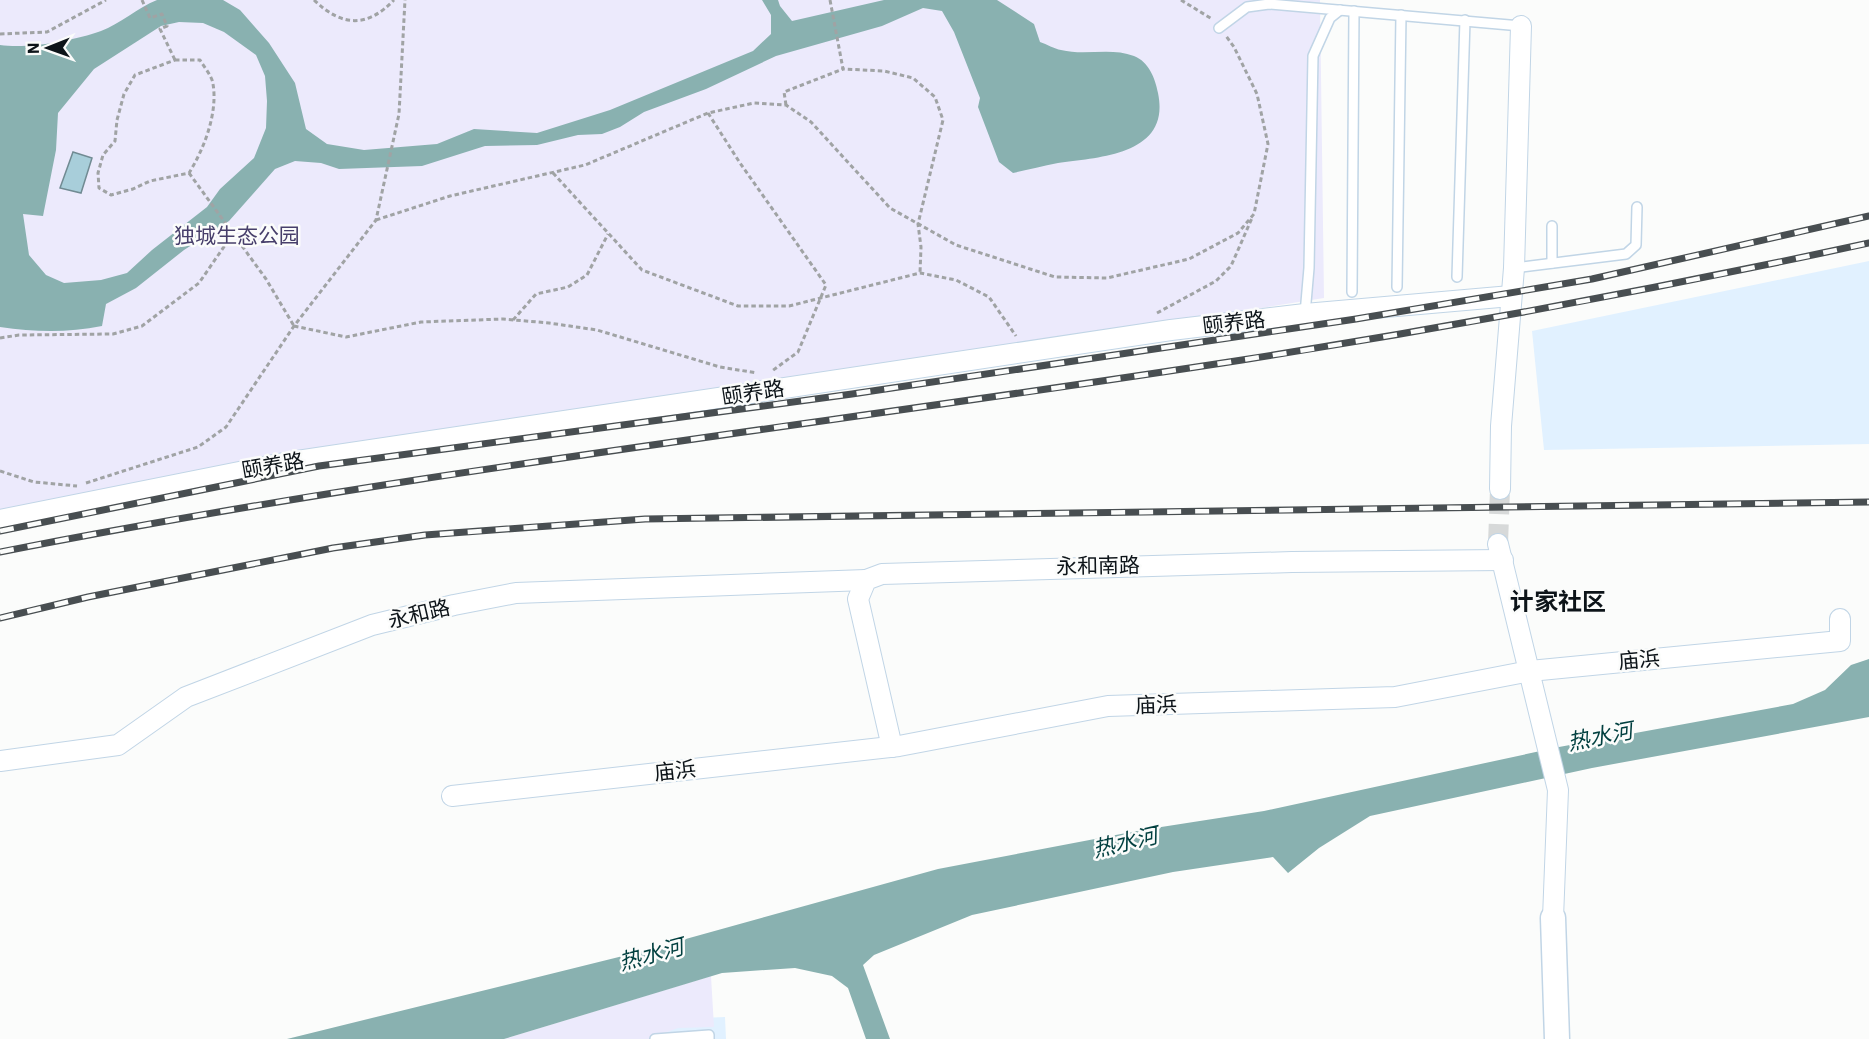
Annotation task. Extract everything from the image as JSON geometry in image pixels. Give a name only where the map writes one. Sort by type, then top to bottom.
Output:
[{"type":"street","points":[[1500,489],[1501,426],[1514,268],[1521,26]]},
{"type":"street","name":"颐养路","points":[[0,520],[284,463],[1171,330],[1305,314],[1511,296]]},
{"type":"street","name":"永和南路","points":[[866,580],[882,574],[975,569],[1500,552],[1530,671]]},
{"type":"street","points":[[866,580],[858,599],[892,747]]},
{"type":"street","name":"永和路","points":[[0,761],[118,745],[186,697],[372,625],[454,605],[516,594],[866,580]]},
{"type":"street","name":"庙浜","points":[[452,796],[892,747],[1108,706],[1395,697],[1530,671],[1840,641],[1840,619]]},
{"type":"street","points":[[1530,671],[1558,790],[1553,918],[1557,1039]]},
{"type":"lane","points":[[1219,28],[1247,7],[1269,4],[1521,26]]},
{"type":"lane","points":[[1305,314],[1309,268],[1313,56],[1330,18],[1340,10]]},
{"type":"lane","points":[[1352,292],[1354,11]]},
{"type":"lane","points":[[1397,287],[1401,15]]},
{"type":"lane","points":[[1457,277],[1465,20]]},
{"type":"lane","points":[[1514,268],[1626,254],[1636,245],[1637,207]]},
{"type":"lane","points":[[1552,226],[1552,263]]},
{"type":"lane","points":[[655,1039],[709,1035],[709,1039]]},
{"type":"path","points":[[0,34],[47,32],[106,0]]},
{"type":"path","points":[[142,0],[150,18],[162,14],[167,26],[160,29],[174,60]]},
{"type":"path","points":[[315,0],[327,12],[351,22],[377,16],[394,0]]},
{"type":"path","points":[[0,471],[34,482],[78,486],[198,447],[226,427],[294,326],[376,220],[399,114],[405,0]]},
{"type":"path","points":[[1154,315],[1216,281],[1231,266],[1254,214],[1268,144],[1257,94],[1234,47],[1209,15],[1181,0]]},
{"type":"path","points":[[831,1],[843,69]]},
{"type":"path","points":[[174,60],[200,60],[213,82],[214,106],[209,128],[189,173],[150,181],[111,195],[99,188],[98,173],[103,155],[114,141],[124,94],[135,75],[174,60]]},
{"type":"path","points":[[786,105],[784,92],[843,69],[884,71],[913,78],[935,97],[943,120],[918,224],[921,247],[920,273]]},
{"type":"path","points":[[376,220],[450,196],[585,165],[708,113],[754,103],[786,105],[811,122],[890,208],[956,245],[1055,277],[1107,278],[1189,259],[1238,233],[1254,214]]},
{"type":"path","points":[[708,113],[826,285],[798,352],[771,373]]},
{"type":"path","points":[[189,173],[266,279],[294,326],[346,337],[421,322],[513,320],[597,330],[720,367],[760,373]]},
{"type":"path","points":[[554,173],[642,270],[738,306],[789,306],[821,300],[920,273],[956,280],[989,297],[1017,338]]},
{"type":"path","points":[[513,320],[536,294],[568,287],[587,275],[608,234]]},
{"type":"path","points":[[0,338],[30,334],[113,334],[142,326],[199,283],[232,235]]},
{"type":"shaded area","points":[[1869,261],[1869,444],[1544,450],[1532,331]]},
{"type":"shaded area","points":[[725,1017],[726,1039],[598,1039],[678,1019]]},
{"type":"green space","name":"独城生态公园","points":[[0,0],[1320,0],[1324,298],[585,415],[0,518]]},
{"type":"green space","points":[[711,976],[714,1027],[678,1028],[649,1039],[504,1039]]},
{"type":"water","points":[[157,0],[223,0],[240,10],[269,43],[295,83],[306,129],[327,144],[364,150],[437,144],[474,129],[537,133],[610,110],[753,51],[771,34],[771,15],[762,0],[778,0],[792,21],[884,0],[997,0],[1034,24],[1040,42],[1053,48],[1070,52],[1125,53],[1144,62],[1155,82],[1159,114],[1154,129],[1143,141],[1128,149],[1111,155],[1013,173],[999,162],[978,107],[980,98],[954,32],[942,11],[923,8],[882,26],[776,56],[706,89],[644,112],[620,127],[602,134],[578,135],[537,145],[485,146],[422,166],[339,169],[321,163],[295,161],[275,169],[229,221],[184,250],[136,288],[106,304],[102,326],[51,331],[0,327],[0,45],[37,45],[90,35],[108,28]],"holes":[[[179,22],[203,23],[224,32],[256,55],[265,76],[266,128],[254,158],[220,189],[207,207],[152,250],[127,273],[101,280],[64,283],[46,275],[29,255],[23,214],[43,216],[56,150],[58,113],[94,69],[161,26]]]},
{"type":"water","name":"热水河","points":[[1869,659],[1869,717],[1592,768],[1370,816],[1319,848],[1288,873],[1273,857],[1173,872],[972,915],[874,955],[863,965],[890,1039],[866,1039],[848,988],[832,976],[795,968],[722,973],[504,1039],[287,1039],[639,952],[938,869],[1142,830],[1264,811],[1559,747],[1793,704],[1825,690],[1851,665]]},
{"type":"building","points":[[73,152],[92,158],[81,193],[60,188]]},
{"type":"tunnel","points":[[1498,544],[1500,489]]},
{"type":"railway","points":[[0,531],[319,466],[852,394],[1356,319],[1592,279],[1869,216]]},
{"type":"railway","points":[[0,552],[309,497],[1321,347],[1556,306],[1869,243]]},
{"type":"railway","points":[[0,618],[88,597],[333,548],[425,535],[645,519],[1869,502]]},
{"type":"district","name":"计家社区","points":[[1558,602]]}]
